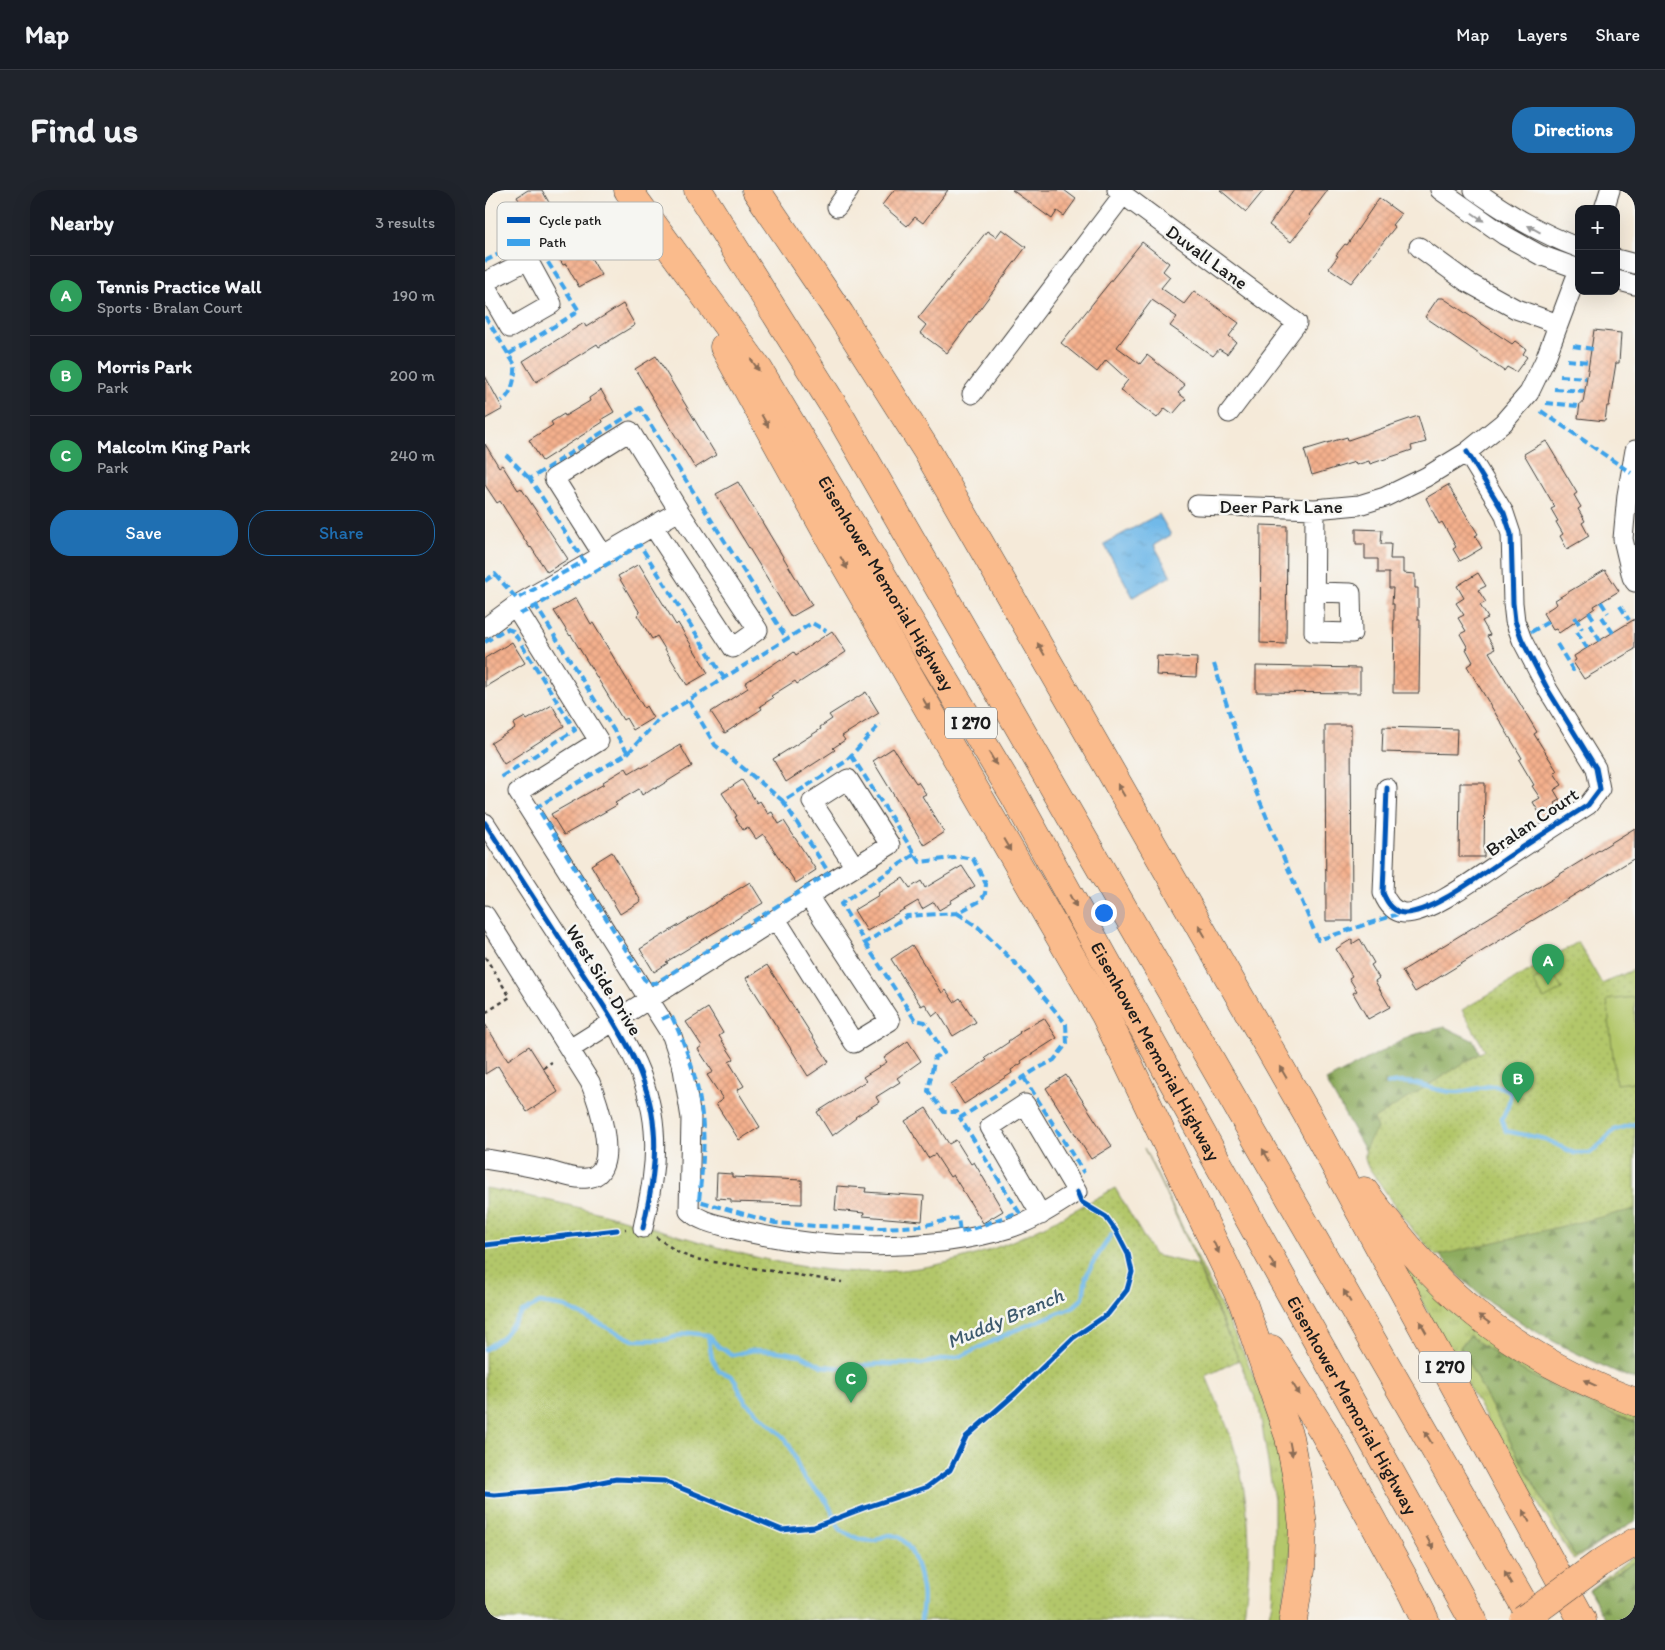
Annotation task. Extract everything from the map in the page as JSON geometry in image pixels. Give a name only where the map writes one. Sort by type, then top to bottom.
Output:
[{"type":"highway","name":"Eisenhower Memorial Highway","points":[[628,190],[637,202]]},
{"type":"highway","name":"I 270","points":[[698,190],[840,416],[1533,1620]]},
{"type":"highway","name":"I 270","points":[[756,190],[840,314],[927,452],[1307,1114],[1582,1620]]},
{"type":"highway","name":"Eisenhower Memorial Highway","points":[[663,238],[759,370],[1014,795],[1473,1620]]},
{"type":"highway","points":[[665,241],[832,542],[1105,1015],[1243,1303],[1323,1432],[1412,1592],[1425,1620]]},
{"type":"highway","points":[[1307,1114],[1378,1210],[1405,1244],[1436,1278],[1475,1312],[1512,1339],[1570,1373],[1635,1402]]},
{"type":"highway","points":[[1243,1303],[1289,1437],[1297,1478],[1302,1535],[1301,1570],[1293,1620]]},
{"type":"highway","points":[[1523,1620],[1599,1564],[1635,1542]]},
{"type":"street","points":[[837,207],[849,190]]},
{"type":"street","points":[[1440,190],[1504,235],[1540,255],[1575,268]]},
{"type":"street","points":[[1474,190],[1515,218],[1549,237],[1575,247]]},
{"type":"street","points":[[1605,205],[1610,190]]},
{"type":"street","points":[[972,394],[1120,192]]},
{"type":"street","name":"Duvall Lane","points":[[1120,192],[1297,323],[1229,413]]},
{"type":"street","points":[[1419,247],[1467,282],[1516,309],[1558,324]]},
{"type":"street","points":[[1620,260],[1635,264]]},
{"type":"street","name":"Deer Park Lane","points":[[1197,505],[1315,509],[1359,505],[1385,496],[1426,477],[1467,452],[1503,423],[1529,392],[1545,360],[1575,280]]},
{"type":"street","points":[[1620,281],[1635,285]]},
{"type":"street","points":[[603,555],[554,478],[630,431],[679,511],[758,630],[733,648],[653,526]]},
{"type":"street","points":[[1635,450],[1627,495],[1623,539],[1632,577],[1635,582]]},
{"type":"street","name":"Bralan Court","points":[[1387,788],[1383,893],[1387,902],[1394,909],[1402,913],[1414,912],[1445,898],[1588,804],[1600,789],[1596,768],[1548,690],[1522,640],[1515,621],[1511,534],[1505,513],[1467,452]]},
{"type":"street","points":[[1315,509],[1315,592]]},
{"type":"street","points":[[485,628],[515,606],[679,511]]},
{"type":"street","points":[[515,606],[599,741],[519,792],[672,1036],[683,1069],[691,1118],[689,1211],[697,1219],[755,1235],[810,1242],[907,1245],[954,1241],[1011,1227],[1041,1214],[1077,1192],[1025,1104],[989,1127],[1041,1214]]},
{"type":"street","points":[[570,1048],[776,919],[808,896],[855,867],[889,845],[848,779],[812,802],[855,867]]},
{"type":"street","name":"West Side Drive","points":[[485,823],[613,1021],[634,1057],[645,1083],[654,1129],[654,1167],[643,1228]]},
{"type":"street","points":[[776,919],[854,1043],[889,1021],[808,896]]},
{"type":"street","points":[[485,915],[590,1082],[600,1110],[605,1147],[605,1159],[599,1172],[594,1177],[581,1178],[485,1159]]},
{"type":"path","points":[[485,957],[510,997],[485,1014]]},
{"type":"path","points":[[543,1068],[552,1062]]},
{"type":"path","points":[[617,1230],[643,1228],[679,1253],[695,1258],[842,1282]]},
{"type":"green space","points":[[1578,942],[1602,984],[1635,969],[1635,1209],[1436,1256],[1410,1227],[1367,1165],[1365,1150],[1377,1129],[1374,1119],[1485,1050],[1462,1010]]},
{"type":"green space","points":[[1551,970],[1562,989],[1544,999],[1533,981]]},
{"type":"green space","points":[[1635,997],[1635,1082],[1616,1084],[1607,1000]]},
{"type":"green space","points":[[1445,1027],[1474,1041],[1487,1070],[1635,1099],[1635,1380],[1570,1350],[1523,1324],[1483,1298],[1455,1272],[1432,1247],[1393,1195],[1326,1081],[1412,1035]]},
{"type":"green space","points":[[1144,1148],[1246,1358],[1262,1395],[1275,1435],[1288,1499],[1291,1550],[1281,1620],[1268,1620],[1272,1601],[1274,1563],[1274,1500],[1259,1407],[1194,1255]]},
{"type":"green space","points":[[485,1188],[602,1213],[760,1258],[798,1266],[837,1271],[877,1272],[918,1268],[982,1253],[1040,1228],[1115,1188],[1154,1255],[1197,1265],[1239,1360],[1206,1376],[1229,1433],[1243,1485],[1249,1552],[1243,1620],[485,1620]]},
{"type":"green space","points":[[1399,1252],[1635,1414],[1635,1422],[1570,1395],[1529,1374],[1470,1336],[1460,1347],[1518,1456],[1575,1556],[1619,1530],[1574,1560],[1503,1449],[1410,1280]]},
{"type":"green space","points":[[1470,1336],[1509,1362],[1549,1385],[1635,1422],[1635,1521],[1575,1557],[1460,1347]]},
{"type":"green space","points":[[1635,1555],[1635,1561],[1589,1590]]},
{"type":"green space","points":[[1635,1561],[1635,1620],[1606,1620],[1589,1590]]},
{"type":"water","points":[[1159,514],[1171,535],[1154,545],[1171,576],[1133,597],[1104,544]]},
{"type":"building","points":[[528,190],[542,190],[549,202],[520,202],[517,197]]},
{"type":"building","points":[[894,190],[948,190],[923,223],[915,217],[907,226],[882,205]]},
{"type":"building","points":[[1012,190],[1064,190],[1076,199],[1064,216],[1057,211],[1052,219]]},
{"type":"building","points":[[1220,190],[1264,190],[1246,212]]},
{"type":"building","points":[[1294,190],[1328,190],[1309,215],[1311,217],[1291,242],[1269,225]]},
{"type":"building","points":[[1379,198],[1401,214],[1392,225],[1395,227],[1351,283],[1329,268],[1338,256],[1336,255],[1345,244],[1347,245]]},
{"type":"building","points":[[1002,229],[1026,247],[947,353],[920,333],[926,325],[918,318],[987,231],[996,237]]},
{"type":"building","points":[[1142,242],[1169,263],[1163,271],[1170,277],[1161,288],[1184,304],[1194,291],[1239,323],[1229,336],[1236,342],[1227,354],[1219,349],[1213,356],[1170,326],[1177,317],[1152,300],[1117,347],[1140,364],[1147,355],[1185,385],[1178,393],[1186,399],[1173,414],[1165,408],[1157,418],[1120,390],[1128,380],[1106,360],[1097,372],[1061,343]]},
{"type":"building","points":[[560,260],[592,260],[601,275],[579,287],[566,264],[563,265]]},
{"type":"building","points":[[1438,298],[1443,298],[1512,344],[1515,341],[1526,349],[1523,354],[1527,357],[1516,372],[1507,367],[1504,371],[1425,317]]},
{"type":"building","points":[[623,304],[635,325],[599,347],[597,344],[536,382],[523,361],[584,323],[586,327]]},
{"type":"building","points":[[1594,330],[1621,333],[1619,363],[1616,363],[1605,421],[1578,418],[1580,403],[1583,403]]},
{"type":"building","points":[[656,356],[716,455],[695,468],[635,369]]},
{"type":"building","points":[[485,376],[503,409],[485,419]]},
{"type":"building","points":[[601,390],[614,412],[602,419],[603,422],[542,461],[529,440],[553,425],[551,422],[590,401],[589,398]]},
{"type":"building","points":[[1418,416],[1426,442],[1411,446],[1412,450],[1370,464],[1369,461],[1356,465],[1355,462],[1312,475],[1304,450],[1347,437],[1348,440]]},
{"type":"building","points":[[1546,441],[1577,493],[1574,495],[1581,507],[1578,509],[1585,521],[1582,523],[1589,536],[1567,549],[1560,536],[1563,534],[1556,522],[1558,521],[1551,509],[1555,507],[1524,454]]},
{"type":"building","points":[[485,444],[499,467],[502,465],[518,490],[521,488],[568,559],[547,572],[500,501],[497,503],[485,485]]},
{"type":"building","points":[[738,482],[812,605],[791,617],[716,494]]},
{"type":"building","points":[[1448,485],[1478,534],[1475,536],[1482,548],[1460,561],[1453,549],[1456,547],[1442,522],[1439,524],[1426,498]]},
{"type":"building","points":[[1261,525],[1287,526],[1286,644],[1260,643]]},
{"type":"building","points":[[1356,529],[1382,530],[1381,544],[1391,544],[1390,559],[1403,559],[1403,573],[1415,574],[1415,588],[1418,588],[1418,620],[1420,620],[1419,693],[1393,693],[1393,588],[1389,588],[1389,573],[1378,573],[1378,559],[1365,559],[1365,544],[1356,544]]},
{"type":"building","points":[[639,564],[708,673],[687,685],[657,636],[652,639],[637,615],[640,613],[618,576]]},
{"type":"building","points":[[1605,570],[1619,591],[1594,606],[1595,608],[1559,633],[1556,629],[1553,630],[1543,613],[1557,604],[1555,600]]},
{"type":"building","points":[[1478,573],[1486,586],[1478,590],[1486,602],[1480,605],[1488,618],[1482,621],[1490,635],[1487,636],[1495,649],[1489,652],[1537,732],[1534,734],[1557,771],[1554,773],[1562,785],[1554,790],[1560,800],[1555,803],[1557,806],[1541,816],[1533,802],[1540,798],[1519,760],[1522,758],[1467,666],[1473,662],[1460,634],[1466,631],[1458,618],[1464,615],[1456,603],[1464,598],[1457,586]]},
{"type":"building","points":[[576,598],[644,708],[646,706],[653,718],[633,730],[626,718],[623,720],[571,635],[554,611]]},
{"type":"building","points":[[1635,619],[1635,649],[1584,679],[1573,662],[1576,660],[1574,656]]},
{"type":"building","points":[[832,631],[846,652],[797,684],[795,681],[771,696],[773,698],[760,706],[762,709],[725,733],[711,712],[748,688],[745,683],[781,659],[782,661],[794,652],[796,655]]},
{"type":"building","points":[[512,642],[525,663],[485,687],[485,658]]},
{"type":"building","points":[[1157,656],[1197,658],[1196,677],[1156,675]]},
{"type":"building","points":[[1256,666],[1360,668],[1360,693],[1256,692]]},
{"type":"building","points":[[866,692],[879,713],[842,736],[845,740],[833,748],[835,750],[786,782],[773,759],[821,729],[820,727],[832,719],[829,715]]},
{"type":"building","points":[[552,705],[564,726],[504,764],[491,743],[515,728],[513,724],[525,717],[527,720]]},
{"type":"building","points":[[1325,725],[1351,725],[1352,921],[1326,921]]},
{"type":"building","points":[[1383,727],[1457,729],[1456,754],[1382,752]]},
{"type":"building","points":[[680,745],[692,766],[642,795],[639,789],[615,803],[617,805],[564,835],[551,814],[604,784],[603,782],[626,768],[629,773],[641,766],[642,768]]},
{"type":"building","points":[[893,748],[916,783],[918,782],[926,794],[922,796],[944,832],[924,845],[873,761]]},
{"type":"building","points":[[742,780],[757,803],[760,801],[768,814],[772,812],[779,824],[784,821],[816,870],[796,883],[763,834],[756,839],[748,827],[743,830],[735,817],[737,816],[722,793]]},
{"type":"building","points":[[1460,783],[1485,783],[1484,857],[1459,857]]},
{"type":"building","points":[[1635,828],[1635,858],[1415,992],[1402,971]]},
{"type":"building","points":[[612,852],[641,901],[620,914],[591,865]]},
{"type":"building","points":[[962,866],[975,886],[939,910],[934,902],[922,909],[918,901],[867,931],[854,910],[903,878],[910,888],[921,881],[925,888]]},
{"type":"building","points":[[750,882],[763,903],[666,962],[668,963],[654,972],[640,949]]},
{"type":"building","points":[[1352,939],[1352,944],[1360,939],[1374,963],[1371,965],[1379,978],[1375,981],[1390,1007],[1368,1019],[1353,993],[1357,991],[1349,978],[1352,976],[1336,949]]},
{"type":"building","points":[[912,945],[942,993],[946,990],[954,1002],[960,998],[976,1022],[953,1036],[938,1012],[933,1016],[925,1004],[921,1006],[891,959]]},
{"type":"building","points":[[767,965],[829,1062],[808,1076],[746,978]]},
{"type":"building","points":[[708,1008],[723,1033],[719,1036],[734,1059],[729,1062],[744,1086],[737,1090],[760,1127],[739,1140],[716,1104],[723,1099],[707,1075],[713,1072],[698,1049],[702,1046],[686,1022]]},
{"type":"building","points":[[1044,1018],[1057,1038],[1021,1061],[1022,1063],[1011,1070],[1012,1073],[964,1104],[951,1084],[987,1060],[985,1058],[1009,1042],[1019,1032]]},
{"type":"building","points":[[485,1024],[508,1060],[529,1046],[558,1092],[527,1112],[498,1066],[485,1074]]},
{"type":"building","points":[[908,1041],[921,1061],[897,1078],[900,1082],[876,1097],[879,1102],[855,1117],[832,1136],[817,1112],[866,1081],[863,1077],[887,1062],[884,1058]]},
{"type":"building","points":[[1066,1075],[1112,1146],[1091,1159],[1046,1088]]},
{"type":"building","points":[[926,1108],[949,1144],[956,1140],[971,1164],[974,1162],[1003,1211],[983,1223],[953,1175],[950,1177],[935,1154],[928,1158],[905,1121]]},
{"type":"building","points":[[717,1173],[732,1174],[732,1177],[802,1180],[802,1204],[731,1202],[731,1199],[716,1198]]},
{"type":"building","points":[[837,1186],[866,1188],[865,1192],[924,1196],[922,1221],[863,1216],[864,1213],[835,1210]]},
{"type":"waterway","name":"Muddy Branch","points":[[1388,1084],[1406,1082],[1438,1090],[1456,1092],[1492,1086],[1505,1089],[1511,1093],[1502,1119],[1506,1131],[1545,1139],[1574,1153],[1590,1153],[1614,1130],[1635,1124]]},
{"type":"waterway","name":"Muddy Branch","points":[[485,1349],[502,1338],[521,1313],[540,1303],[565,1307],[633,1340],[664,1340],[689,1333],[708,1335],[719,1347],[733,1355],[752,1350],[776,1351],[801,1355],[822,1366],[843,1368],[876,1364],[920,1364],[962,1356],[1013,1331],[1073,1307],[1083,1298],[1086,1277],[1092,1264],[1112,1234]]},
{"type":"waterway","points":[[708,1336],[712,1358],[719,1371],[735,1380],[747,1403],[786,1440],[802,1475],[826,1501],[841,1531],[862,1540],[875,1541],[886,1536],[895,1536],[903,1540],[909,1548],[918,1569],[923,1601],[921,1620]]},
{"type":"marked path","points":[[485,261],[497,255]]},
{"type":"marked path","points":[[509,354],[579,311],[546,260]]},
{"type":"marked path","points":[[485,316],[515,365],[513,385],[502,401]]},
{"type":"marked path","points":[[1573,346],[1593,349]]},
{"type":"marked path","points":[[1567,360],[1589,362]]},
{"type":"marked path","points":[[1560,376],[1586,378]]},
{"type":"marked path","points":[[1554,389],[1584,391]]},
{"type":"marked path","points":[[1546,403],[1579,406]]},
{"type":"marked path","points":[[485,581],[495,574],[517,599],[584,561],[530,479],[640,408],[787,639]]},
{"type":"marked path","points":[[1541,411],[1631,473]]},
{"type":"marked path","points":[[506,455],[530,479]]},
{"type":"marked path","points":[[628,753],[536,606],[640,545],[724,678]]},
{"type":"marked path","points":[[1601,602],[1608,613]]},
{"type":"marked path","points":[[520,614],[536,606]]},
{"type":"marked path","points":[[1620,606],[1629,620]]},
{"type":"marked path","points":[[1589,612],[1595,621]]},
{"type":"marked path","points":[[1575,617],[1582,629]]},
{"type":"marked path","points":[[1602,617],[1613,633]]},
{"type":"marked path","points":[[1531,632],[1548,622]]},
{"type":"marked path","points":[[783,801],[829,873],[656,983],[649,983],[644,979],[537,807],[628,753],[660,718],[812,623],[826,631]]},
{"type":"marked path","points":[[1590,624],[1600,641]]},
{"type":"marked path","points":[[485,642],[504,630],[513,631],[575,730],[501,777]]},
{"type":"marked path","points":[[1577,632],[1587,648]]},
{"type":"marked path","points":[[1557,644],[1573,670],[1577,668]]},
{"type":"marked path","points":[[1214,664],[1249,775],[1318,940],[1401,913]]},
{"type":"marked path","points":[[689,701],[715,745],[783,801],[845,762],[880,724]]},
{"type":"marked path","points":[[851,755],[920,862],[962,857],[973,859],[986,884],[985,894],[980,901],[957,913],[907,916],[865,943],[841,904],[915,854]]},
{"type":"marked path","points":[[865,943],[915,1020],[925,1022],[944,1053],[935,1057],[928,1091],[944,1112],[957,1112],[960,1118],[1054,1060],[1067,1043],[1066,1024],[1020,968],[978,927],[957,913]]},
{"type":"marked path","points":[[662,1019],[671,1015],[688,1056],[700,1098],[703,1128],[703,1164],[699,1201],[775,1223],[815,1226],[882,1228],[921,1226],[958,1218],[960,1232],[1019,1212],[960,1118]]},
{"type":"marked path","points":[[1024,1078],[1084,1173]]},
{"type":"cycle path","points":[[1387,788],[1383,893],[1391,906],[1397,911],[1404,913],[1415,912],[1428,907],[1456,892],[1588,805],[1600,789],[1596,768],[1548,690],[1522,640],[1515,621],[1513,603],[1511,534],[1504,513],[1467,452]]},
{"type":"cycle path","points":[[485,823],[612,1018],[635,1060],[644,1083],[654,1130],[655,1155],[643,1228]]},
{"type":"cycle path","points":[[485,1494],[494,1495],[567,1489],[616,1479],[664,1481],[782,1530],[814,1527],[927,1487],[950,1470],[966,1437],[1016,1393],[1073,1338],[1108,1314],[1127,1290],[1132,1272],[1128,1254],[1106,1217],[1081,1202],[1077,1192]]},
{"type":"cycle path","points":[[485,1245],[617,1230]]},
{"type":"place","name":"Tennis Practice Wall","points":[[1548,985]]},
{"type":"place","name":"Morris Park","points":[[1518,1103]]},
{"type":"place","name":"Malcolm King Park","points":[[851,1403]]}]
